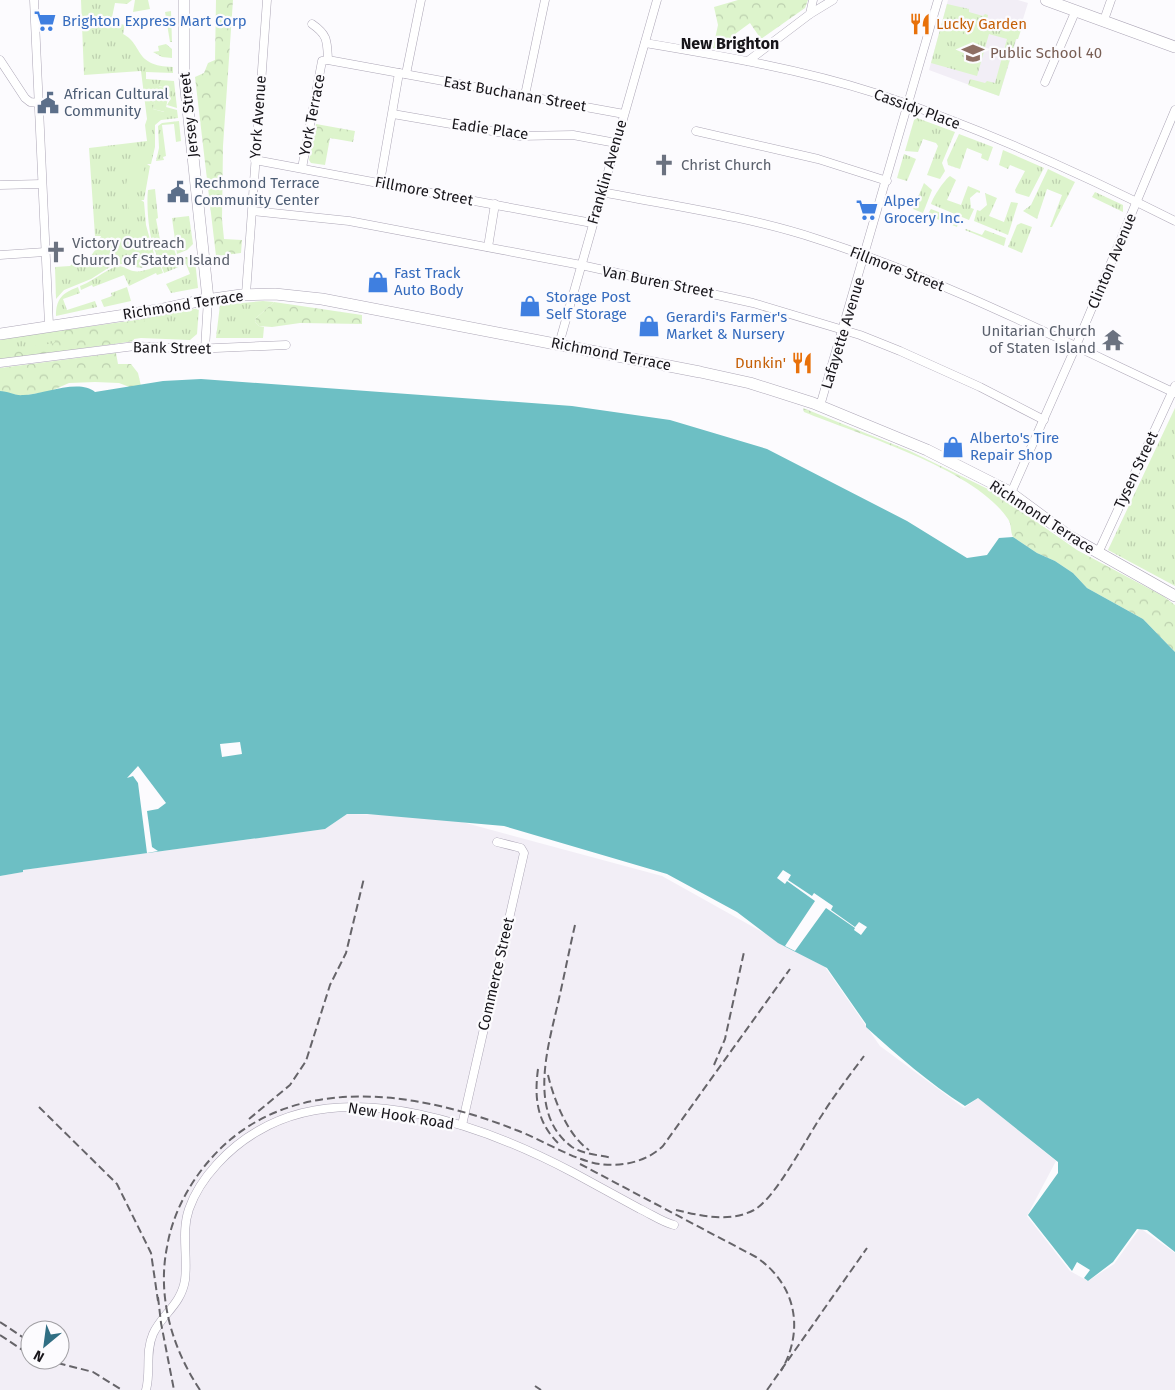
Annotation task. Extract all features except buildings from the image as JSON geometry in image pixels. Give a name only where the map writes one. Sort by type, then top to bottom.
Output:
[{"type":"main road","name":"Jersey Street","points":[[184,0],[184,74],[208,299]]},
{"type":"main road","points":[[1046,0],[1175,47]]},
{"type":"main road","name":"Richmond Terrace","points":[[0,334],[151,311],[208,299],[246,294],[275,294],[316,298],[732,379],[820,406],[927,450],[1011,493],[1064,533],[1175,596]]},
{"type":"street","points":[[34,0],[49,326]]},
{"type":"street","name":"York Avenue","points":[[246,294],[266,0]]},
{"type":"street","points":[[380,182],[393,114],[420,0]]},
{"type":"street","points":[[525,95],[545,0]]},
{"type":"street","name":"Franklin Avenue","points":[[559,344],[657,0]]},
{"type":"street","points":[[810,14],[813,0]]},
{"type":"street","points":[[748,61],[810,14],[833,0]]},
{"type":"street","name":"Lafayette Avenue","points":[[820,406],[888,181],[938,0]]},
{"type":"street","points":[[1104,20],[1111,0]]},
{"type":"street","points":[[1044,82],[1076,10]]},
{"type":"street","name":"York Terrace","points":[[302,168],[325,61],[327,42],[323,32],[312,24]]},
{"type":"street","name":"Cassidy Place","points":[[645,43],[748,61],[874,93],[1026,150],[1175,220]]},
{"type":"street","points":[[0,60],[25,98],[30,102],[38,103]]},
{"type":"street","name":"East Buchanan Street","points":[[325,61],[403,73],[624,114]]},
{"type":"street","name":"Clinton Avenue","points":[[1011,493],[1076,346],[1175,110]]},
{"type":"street","name":"Eadie Place","points":[[393,114],[520,136],[573,135],[616,143]]},
{"type":"street","points":[[696,131],[818,159],[888,181]]},
{"type":"street","name":"Fillmore Street","points":[[255,160],[592,223]]},
{"type":"street","points":[[0,185],[42,184]]},
{"type":"street","name":"Fillmore Street","points":[[602,192],[768,226],[815,238],[866,256],[984,303],[1174,391]]},
{"type":"street","points":[[488,247],[495,204]]},
{"type":"street","name":"Van Buren Street","points":[[252,211],[349,221],[581,265],[753,303],[844,331],[936,367],[1044,420]]},
{"type":"street","points":[[0,255],[45,252]]},
{"type":"street","name":"Jersey Street","points":[[205,349],[208,299]]},
{"type":"street","name":"Bank Street","points":[[0,363],[139,345],[205,349],[286,345]]},
{"type":"street","name":"Tysen Street","points":[[1098,553],[1174,391]]},
{"type":"street","name":"Commerce Street","points":[[462,1125],[524,853],[520,848],[497,842]]},
{"type":"street","name":"New Hook Road","points":[[146,1390],[151,1340],[156,1328],[174,1307],[184,1281],[184,1237],[189,1208],[206,1178],[234,1148],[273,1123],[303,1111],[322,1108],[368,1107],[462,1125],[542,1157],[674,1225]]},
{"type":"shaded area","name":"Public School 40","points":[[948,0],[1018,0],[1028,3],[999,96],[929,70]]},
{"type":"shaded area","points":[[347,814],[440,816],[662,876],[825,967],[880,1046],[964,1108],[978,1098],[1056,1161],[1027,1216],[1070,1271],[1088,1281],[1114,1264],[1140,1228],[1175,1253],[1175,1390],[0,1390],[0,876],[22,872],[22,870],[325,829]]},
{"type":"green space","points":[[81,0],[132,0],[127,4],[115,3],[111,22],[125,25],[123,34],[130,39],[145,59],[160,66],[173,67],[173,73],[146,72],[146,79],[174,81],[177,108],[167,105],[171,98],[168,97],[170,89],[159,86],[153,109],[164,112],[166,107],[177,110],[178,118],[161,120],[155,125],[155,147],[151,164],[147,164],[150,166],[144,200],[141,200],[144,202],[146,225],[154,254],[152,257],[156,258],[157,262],[141,268],[122,264],[113,265],[91,279],[64,290],[56,299],[55,267],[70,266],[73,263],[87,261],[96,249],[101,236],[95,236],[89,148],[147,141],[145,125],[147,119],[141,71],[84,75]]},
{"type":"green space","points":[[135,0],[148,0],[150,9],[133,12]]},
{"type":"green space","points":[[216,0],[233,0],[223,146],[222,219],[224,239],[242,240],[241,253],[216,256],[195,77],[204,73],[208,63],[215,60]]},
{"type":"green space","points":[[738,0],[808,0],[805,8],[761,39],[750,23],[735,34],[745,48],[734,51],[713,48],[718,25],[714,7]]},
{"type":"green space","points":[[947,4],[969,9],[969,12],[983,16],[985,14],[988,15],[986,24],[1002,28],[1004,22],[1022,27],[1018,39],[1016,39],[999,96],[968,85],[970,79],[985,83],[987,81],[995,83],[1007,39],[989,34],[977,76],[931,63]]},
{"type":"green space","points":[[171,11],[172,42],[170,42],[165,12]]},
{"type":"green space","points":[[952,18],[982,27],[975,56],[941,46]],"holes":[[[954,20],[981,28],[973,53],[945,45],[952,21],[950,33],[958,36],[965,31],[960,48],[972,52],[979,28],[967,25],[966,27],[966,25]]]},
{"type":"green space","points":[[166,44],[172,49],[172,58],[162,57],[153,52],[159,51],[158,46]]},
{"type":"green space","points":[[956,55],[977,61],[973,73],[952,67]]},
{"type":"green space","points":[[158,86],[170,89],[165,112],[153,109]]},
{"type":"green space","points":[[917,118],[955,132],[942,163],[945,171],[940,179],[927,175],[938,146],[936,143],[923,139],[918,152],[905,151],[914,120]]},
{"type":"green space","points":[[179,121],[181,141],[176,142],[174,124],[162,125],[166,156],[163,157],[164,160],[156,161],[159,148],[158,126],[162,123]]},
{"type":"green space","points":[[316,124],[355,131],[353,142],[330,138],[325,165],[311,163],[309,160]]},
{"type":"green space","points":[[959,134],[993,147],[988,161],[981,158],[982,154],[967,148],[960,169],[948,165],[947,160]]},
{"type":"green space","points":[[1003,150],[1044,168],[1029,197],[1016,193],[1015,190],[1025,171],[1010,165],[1008,169],[999,165]]},
{"type":"green space","points":[[904,154],[916,159],[907,181],[897,178]]},
{"type":"green space","points":[[131,162],[145,165],[139,192],[125,189]]},
{"type":"green space","points":[[1048,169],[1075,182],[1052,227],[1050,227],[1062,195],[1047,189],[1037,219],[1023,211],[1031,205]]},
{"type":"green space","points":[[950,176],[956,180],[947,200],[961,205],[968,186],[980,191],[980,193],[977,192],[970,198],[971,208],[974,209],[969,220],[931,204],[939,188]]},
{"type":"green space","points":[[924,183],[932,190],[923,213],[913,209]]},
{"type":"green space","points":[[155,189],[158,218],[156,219],[162,250],[174,249],[176,255],[162,262],[151,239],[148,217],[148,190]]},
{"type":"green space","points":[[1095,192],[1123,205],[1123,212],[1092,197]]},
{"type":"green space","points":[[985,193],[997,198],[989,216],[1004,222],[1011,202],[1018,203],[1008,235],[974,221],[977,210],[980,211],[987,205]]},
{"type":"green space","points":[[138,195],[140,211],[129,212],[127,196]]},
{"type":"green space","points":[[931,209],[959,220],[957,227],[927,215]]},
{"type":"green space","points":[[189,216],[193,244],[187,250],[177,254],[172,218]]},
{"type":"green space","points":[[1021,223],[1032,227],[1022,253],[1008,247],[1017,225]]},
{"type":"green space","points":[[965,230],[982,235],[985,230],[1006,238],[1004,246]]},
{"type":"green space","points":[[180,257],[195,260],[198,288],[171,293],[166,284],[190,274],[186,264],[164,273],[161,265]]},
{"type":"green space","points":[[160,265],[163,273],[157,275],[156,273],[129,286],[124,275],[81,290],[80,286],[114,267],[120,266],[133,271],[140,271]]},
{"type":"green space","points":[[78,287],[80,293],[63,299],[67,310],[95,301],[97,307],[56,316],[57,305],[61,297]]},
{"type":"green space","points":[[127,287],[131,301],[104,307],[101,300],[112,296],[111,293]]},
{"type":"green space","points":[[263,301],[274,302],[256,318],[255,322],[259,326],[264,327],[263,338],[216,338],[220,305]]},
{"type":"green space","points":[[274,302],[362,315],[362,324],[300,323],[272,327],[259,326],[255,322],[256,318]]},
{"type":"green space","points":[[199,308],[197,334],[190,340],[141,338],[134,339],[133,341],[0,360],[0,339],[137,320]]},
{"type":"green space","points":[[146,319],[137,330],[133,341],[0,360],[0,351],[55,343],[54,332]]},
{"type":"green space","points":[[116,353],[118,364],[131,364],[138,373],[141,386],[132,388],[119,383],[69,383],[51,391],[21,396],[0,391],[0,368]]},
{"type":"green space","points":[[803,408],[910,451],[994,492],[1077,550],[1163,596],[1175,605],[1175,652],[1143,619],[1087,588],[1073,573],[1013,537],[1008,519],[992,501],[970,484],[915,455],[804,412]]},
{"type":"green space","points":[[1175,408],[1175,586],[1108,550]]},
{"type":"water","points":[[201,379],[572,406],[670,420],[767,449],[907,521],[967,558],[987,555],[999,538],[1013,537],[1073,573],[1087,588],[1143,619],[1175,652],[1175,1252],[1147,1230],[1137,1229],[1113,1262],[1088,1281],[1084,1278],[1090,1270],[1077,1262],[1072,1271],[1028,1215],[1058,1173],[1058,1162],[978,1098],[965,1106],[901,1058],[866,1027],[866,1024],[827,968],[778,943],[737,912],[667,874],[504,826],[367,814],[347,814],[325,829],[23,870],[23,872],[0,876],[0,391],[23,395],[60,388],[80,387],[88,388],[95,392],[163,381]]},
{"type":"pier","points":[[240,742],[242,754],[222,757],[220,744]]},
{"type":"pier","points":[[138,766],[166,803],[158,809],[147,811],[152,847],[158,851],[147,853],[138,783],[133,776],[127,778]]},
{"type":"pier","points":[[783,870],[791,875],[788,880],[812,896],[814,893],[833,906],[831,910],[855,927],[859,922],[867,927],[861,935],[854,930],[855,928],[826,908],[795,951],[785,946],[815,901],[787,881],[785,884],[777,878]]},
{"type":"railway","points":[[249,1119],[290,1085],[306,1061],[330,985],[346,953],[364,878]]},
{"type":"railway","points":[[575,925],[546,1059],[545,1099],[549,1117],[558,1133],[572,1147],[586,1153],[612,1158]]},
{"type":"railway","points":[[714,1065],[725,1039],[744,952]]},
{"type":"railway","points":[[200,1390],[182,1357],[169,1322],[164,1285],[164,1266],[170,1231],[182,1201],[208,1161],[231,1139],[263,1118],[297,1105],[333,1098],[370,1097],[408,1100],[446,1107],[526,1134],[590,1162],[617,1165],[641,1160],[663,1146],[790,969]]},
{"type":"railway","points":[[676,1210],[706,1216],[725,1217],[745,1214],[763,1203],[791,1166],[827,1107],[864,1056]]},
{"type":"railway","points":[[538,1069],[537,1101],[539,1110],[547,1129],[561,1146]]},
{"type":"railway","points":[[548,1075],[558,1106],[568,1127],[581,1144],[589,1150]]},
{"type":"railway","points":[[39,1107],[117,1184],[151,1253],[158,1301]]},
{"type":"railway","points":[[580,1164],[756,1257],[770,1268],[788,1294],[794,1324],[793,1340],[781,1371]]},
{"type":"railway","points":[[767,1390],[867,1248]]},
{"type":"railway","points":[[158,1297],[174,1390]]},
{"type":"railway","points":[[0,1322],[20,1335]]},
{"type":"railway","points":[[0,1335],[20,1348]]},
{"type":"railway","points":[[70,1366],[93,1372],[122,1390]]},
{"type":"railway","points":[[535,1386],[541,1390]]},
{"type":"place","name":"Brighton Express Mart Corp","points":[[45,21]]},
{"type":"place","name":"Lucky Garden","points":[[920,24]]},
{"type":"place","name":"Public School 40","points":[[973,53]]},
{"type":"place","name":"African Cultural Community","points":[[48,103]]},
{"type":"place","name":"Christ Church","points":[[664,165]]},
{"type":"place","name":"Rechmond Terrace Community Center","points":[[178,192]]},
{"type":"place","name":"Alper Grocery Inc.","points":[[867,210]]},
{"type":"place","name":"Victory Outreach Church of Staten Island","points":[[56,252]]},
{"type":"place","name":"Fast Track Auto Body","points":[[378,282]]},
{"type":"place","name":"Storage Post Self Storage","points":[[530,306]]},
{"type":"place","name":"Gerardi's Farmer's Market & Nursery","points":[[649,326]]},
{"type":"place","name":"Unitarian Church of Staten Island","points":[[1113,340]]},
{"type":"place","name":"Dunkin'","points":[[802,363]]},
{"type":"place","name":"Alberto's Tire Repair Shop","points":[[953,447]]},
{"type":"district","name":"New Brighton","points":[[730,43]]}]
